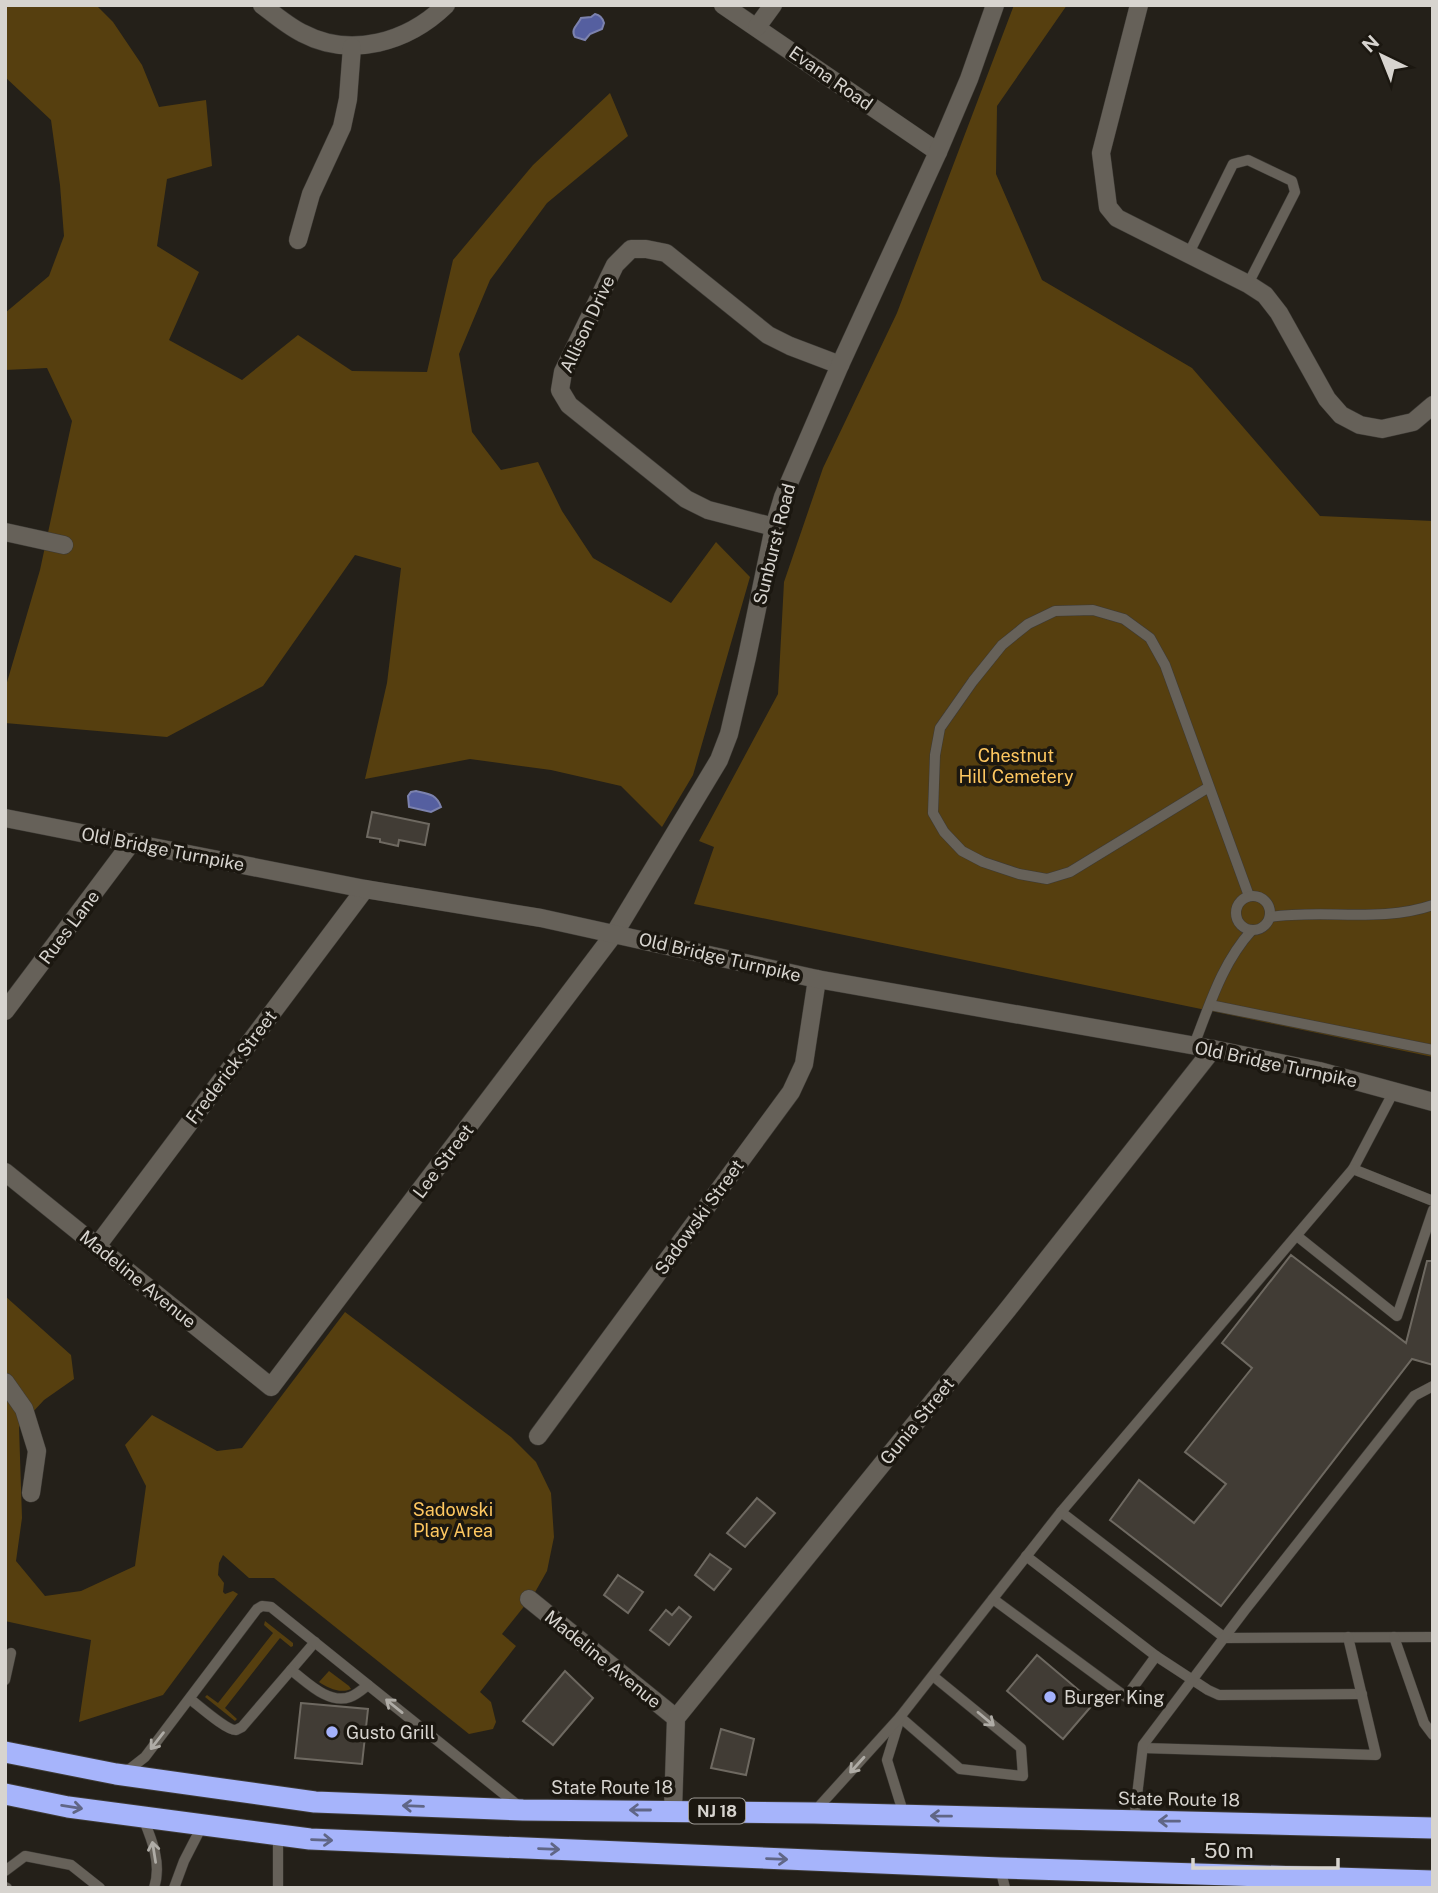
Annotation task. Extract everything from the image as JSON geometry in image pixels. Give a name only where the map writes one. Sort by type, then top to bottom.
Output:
[{"type":"highway","name":"State Route 18","points":[[5,1752],[116,1774],[315,1802],[523,1810],[673,1810],[1433,1828]]},
{"type":"highway","points":[[5,1794],[68,1807],[310,1839],[1003,1878],[1408,1884],[1433,1881]]},
{"type":"street","points":[[262,5],[303,34],[352,47],[393,40],[415,30],[446,5]]},
{"type":"street","name":"Evana Road","points":[[723,5],[938,152]]},
{"type":"street","points":[[757,27],[773,5]]},
{"type":"street","name":"Sunburst Road","points":[[614,933],[719,760],[729,734],[774,527],[783,497],[840,365],[938,152],[969,79],[995,5]]},
{"type":"street","points":[[1139,5],[1101,153],[1108,206],[1117,218],[1189,253],[1265,295],[1279,313],[1327,399],[1341,415],[1360,425],[1382,429],[1413,422],[1433,405]]},
{"type":"street","points":[[298,240],[311,194],[342,127],[348,99],[352,47]]},
{"type":"street","name":"Allison Drive","points":[[774,527],[708,510],[686,499],[569,405],[560,390],[563,372],[615,265],[631,249],[666,253],[768,335],[840,365]]},
{"type":"street","points":[[5,532],[64,545]]},
{"type":"street","name":"Old Bridge Turnpike","points":[[5,818],[365,889],[541,918],[817,979],[1194,1045],[1319,1070],[1433,1102]]},
{"type":"street","name":"Rues Lane","points":[[5,1011],[132,842]]},
{"type":"street","name":"Frederick Street","points":[[97,1246],[365,889]]},
{"type":"street","name":"Lee Street","points":[[271,1387],[614,933]]},
{"type":"street","name":"Sadowski Street","points":[[538,1436],[791,1092],[804,1064],[817,979]]},
{"type":"street","name":"Gunia Street","points":[[676,1718],[1017,1298],[1213,1049]]},
{"type":"street","name":"Madeline Avenue","points":[[5,1172],[271,1387]]},
{"type":"street","points":[[5,1382],[24,1409],[37,1451],[31,1493]]},
{"type":"street","name":"Madeline Avenue","points":[[529,1599],[676,1718]]},
{"type":"street","points":[[673,1810],[676,1718]]},
{"type":"lane","points":[[1189,253],[1233,164],[1248,160],[1292,181],[1295,192],[1248,284]]},
{"type":"lane","points":[[1209,787],[1070,872],[1048,879],[1019,874],[983,862],[962,851],[944,832],[933,813],[935,755],[940,728],[973,681],[1002,645],[1028,624],[1055,611],[1093,610],[1124,619],[1150,638],[1165,665],[1249,895]]},
{"type":"lane","points":[[1249,895],[1255,895],[1266,900],[1271,911],[1270,917],[1264,927],[1252,930],[1238,922],[1236,911],[1240,901],[1249,895]]},
{"type":"lane","points":[[1270,917],[1291,914],[1396,913],[1433,905]]},
{"type":"lane","points":[[1194,1045],[1217,984],[1252,930]]},
{"type":"lane","points":[[1210,1005],[1433,1050]]},
{"type":"lane","points":[[814,1813],[900,1717],[1061,1512],[1353,1169],[1394,1091]]},
{"type":"lane","points":[[1353,1169],[1433,1201]]},
{"type":"lane","points":[[1297,1236],[1396,1316],[1433,1210]]},
{"type":"lane","points":[[1134,1821],[1143,1745],[1414,1396],[1433,1386]]},
{"type":"lane","points":[[1061,1512],[1224,1638],[1433,1637]]},
{"type":"lane","points":[[1026,1556],[1156,1656],[1219,1695],[1362,1694]]},
{"type":"lane","points":[[993,1599],[1126,1697],[1156,1656]]},
{"type":"lane","points":[[116,1774],[131,1768],[145,1757],[257,1609],[262,1606],[271,1607],[523,1810]]},
{"type":"lane","points":[[1143,1748],[1376,1755],[1349,1637]]},
{"type":"lane","points":[[1394,1637],[1424,1723],[1433,1735]]},
{"type":"lane","points":[[190,1699],[225,1726],[237,1730],[315,1642]]},
{"type":"lane","points":[[5,1680],[11,1653]]},
{"type":"lane","points":[[291,1670],[318,1690],[333,1697],[350,1698],[368,1685]]},
{"type":"lane","points":[[900,1717],[960,1769],[1023,1776],[1021,1748],[933,1676]]},
{"type":"lane","points":[[900,1717],[887,1760],[904,1815]]},
{"type":"lane","points":[[143,1818],[155,1847],[155,1888]]},
{"type":"lane","points":[[174,1888],[202,1825]]},
{"type":"lane","points":[[278,1835],[278,1888]]},
{"type":"lane","points":[[5,1871],[25,1856],[71,1865],[100,1888]]},
{"type":"green space","points":[[5,5],[96,5],[113,22],[142,65],[159,107],[206,100],[212,166],[167,179],[157,246],[199,272],[169,340],[242,380],[298,335],[352,371],[427,372],[453,260],[533,165],[610,93],[628,136],[547,203],[490,280],[459,354],[472,432],[501,470],[538,462],[562,511],[593,558],[671,603],[716,542],[750,577],[693,775],[662,827],[621,786],[551,770],[470,759],[365,779],[387,683],[401,568],[355,555],[263,686],[167,737],[5,723],[5,689],[40,570],[72,421],[47,368],[5,370],[5,313],[49,276],[64,236],[51,120],[5,77]]},
{"type":"green space","name":"Chestnut Hill Cemetery","points":[[1014,5],[1067,5],[997,106],[996,174],[1042,280],[1192,368],[1320,516],[1433,521],[1433,1057],[694,904],[714,847],[699,841],[778,694],[784,582],[823,468],[897,313]]},
{"type":"green space","name":"Sadowski Play Area","points":[[5,1296],[71,1355],[74,1379],[44,1400],[19,1427],[22,1518],[16,1561],[45,1596],[81,1591],[135,1566],[146,1486],[125,1445],[152,1415],[217,1451],[242,1448],[345,1312],[511,1437],[536,1462],[551,1493],[554,1537],[547,1571],[534,1594],[502,1634],[516,1646],[480,1692],[491,1702],[496,1722],[493,1729],[469,1734],[274,1578],[249,1578],[223,1555],[218,1575],[224,1583],[223,1592],[225,1594],[233,1591],[238,1594],[163,1695],[79,1722],[91,1640],[5,1621]]},
{"type":"green space","points":[[265,1621],[293,1643],[293,1646],[280,1638],[225,1708],[237,1719],[235,1721],[205,1697],[207,1695],[218,1703],[273,1633],[264,1625]]},
{"type":"green space","points":[[329,1671],[351,1689],[338,1691],[319,1682]]},
{"type":"water","points":[[595,14],[603,20],[602,29],[590,34],[585,40],[575,37],[574,29],[581,18]]},
{"type":"water","points":[[416,791],[434,797],[441,807],[431,812],[409,807],[408,796]]},
{"type":"building","points":[[372,812],[429,824],[425,845],[399,840],[398,846],[367,837]]},
{"type":"building","points":[[1291,1255],[1406,1343],[1427,1261],[1433,1261],[1433,1365],[1412,1359],[1221,1606],[1110,1520],[1139,1480],[1194,1523],[1226,1484],[1185,1452],[1252,1368],[1222,1343]]},
{"type":"building","points":[[757,1498],[775,1513],[745,1547],[727,1533]]},
{"type":"building","points":[[710,1554],[731,1569],[714,1590],[695,1575]]},
{"type":"building","points":[[618,1575],[643,1592],[628,1613],[604,1595]]},
{"type":"building","points":[[679,1607],[691,1617],[669,1645],[650,1630],[666,1610],[672,1615]]},
{"type":"building","name":"Burger King","points":[[1037,1655],[1094,1703],[1063,1739],[1007,1691]]},
{"type":"building","points":[[565,1671],[593,1698],[553,1745],[523,1721]]},
{"type":"building","name":"Gusto Grill","points":[[301,1703],[368,1709],[362,1764],[295,1758]]},
{"type":"building","points":[[721,1729],[754,1739],[746,1775],[711,1768]]},
{"type":"place","name":"Burger King","points":[[1050,1697]]},
{"type":"place","name":"Gusto Grill","points":[[332,1732]]}]
